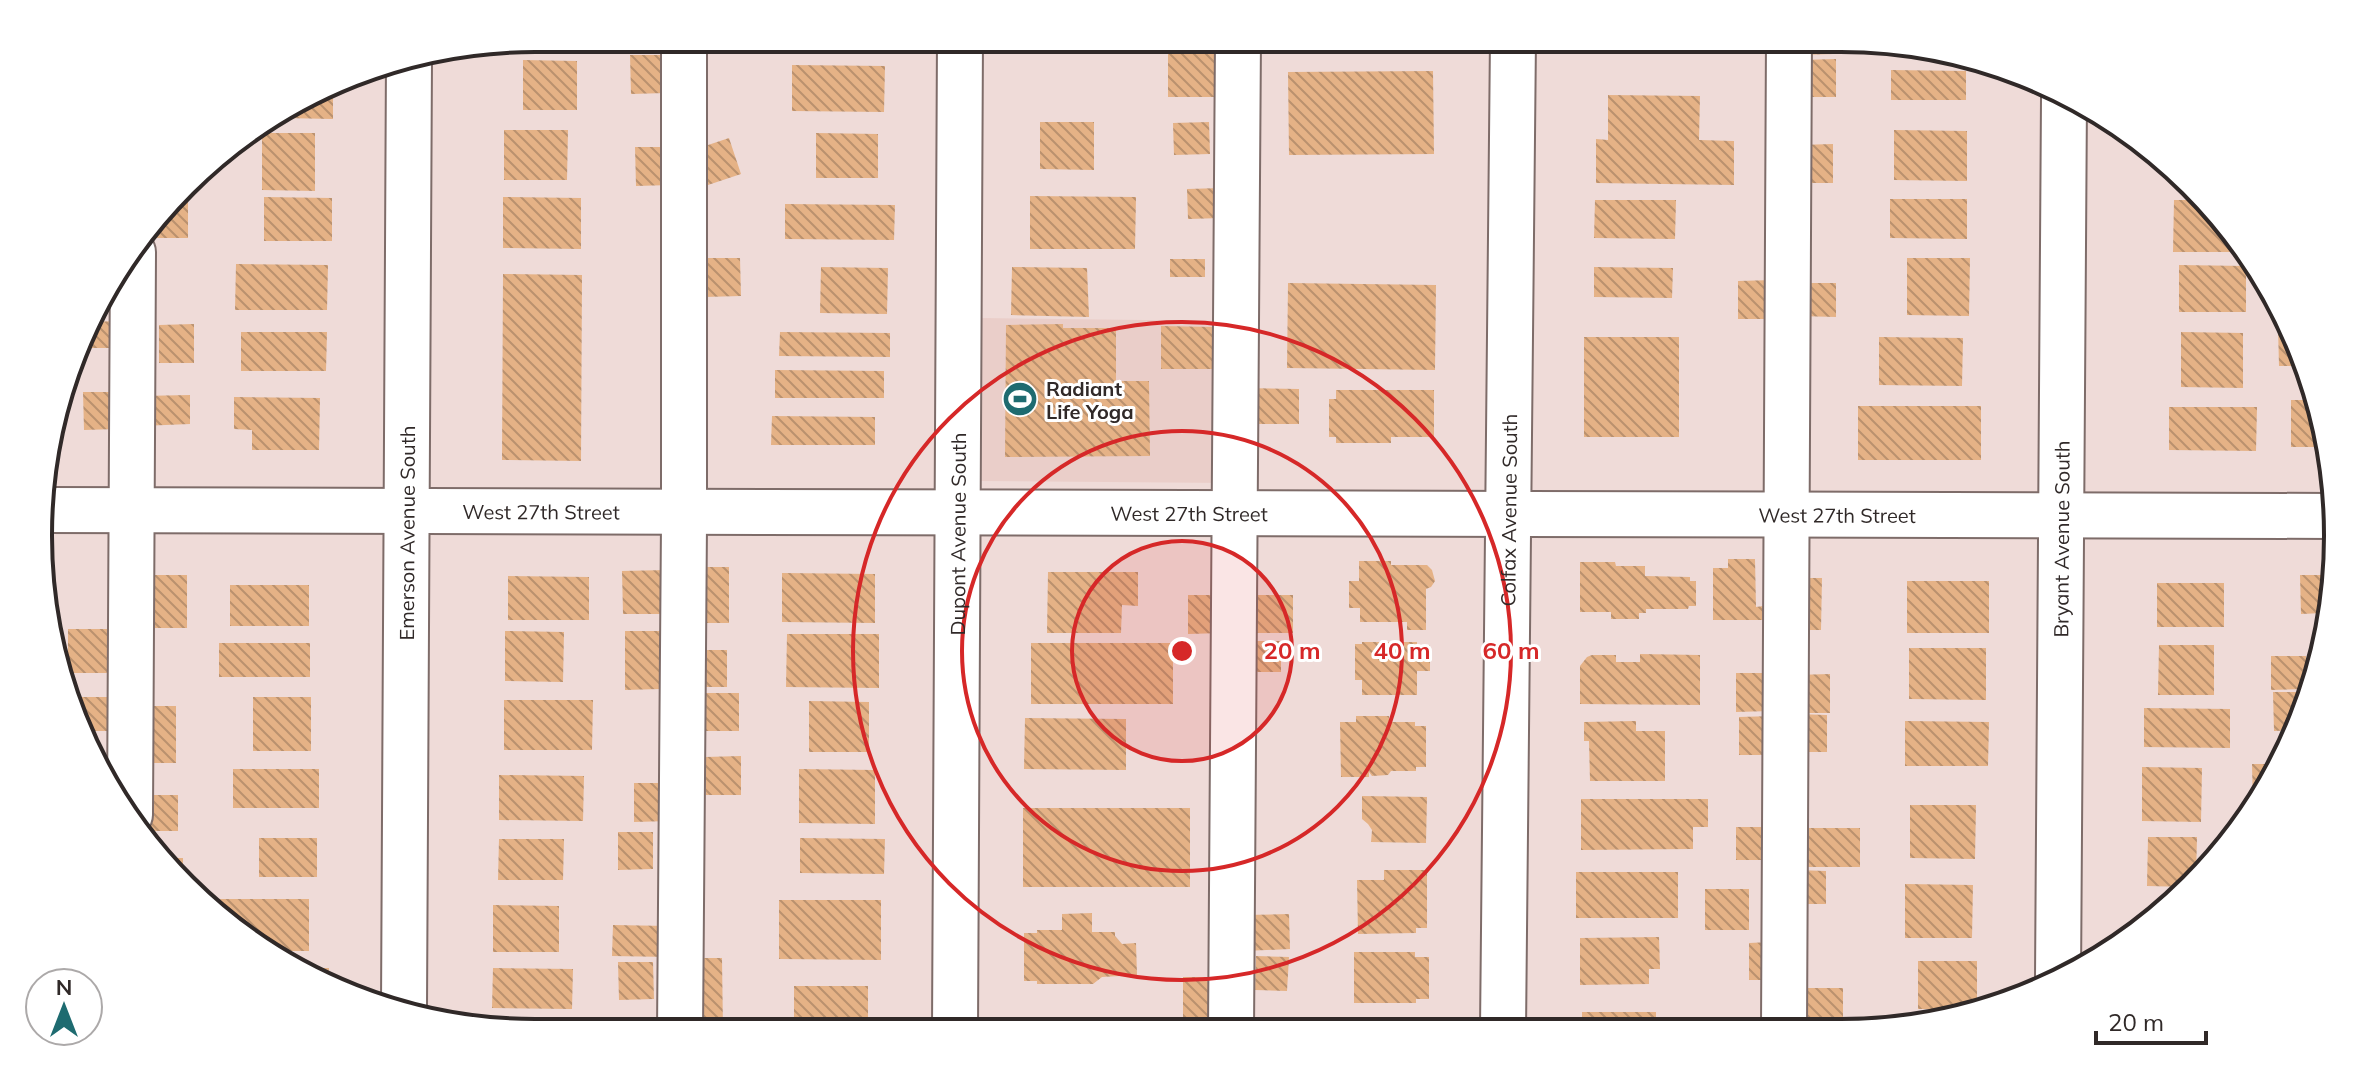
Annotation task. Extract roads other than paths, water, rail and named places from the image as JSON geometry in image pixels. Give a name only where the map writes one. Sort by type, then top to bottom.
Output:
[{"type":"street","points":[[680,1019],[684,52]]},
{"type":"street","name":"Dupont Avenue South","points":[[955,1019],[960,52]]},
{"type":"street","points":[[1231,1019],[1238,52]]},
{"type":"street","name":"Colfax Avenue South","points":[[1503,1019],[1513,52]]},
{"type":"street","points":[[1784,1019],[1787,514],[1781,381],[1789,52]]},
{"type":"street","name":"Emerson Avenue South","points":[[404,1001],[409,68]]},
{"type":"street","name":"Bryant Avenue South","points":[[2058,967],[2064,107]]},
{"type":"street","points":[[130,799],[133,267]]},
{"type":"street","name":"West 27th Street","points":[[53,510],[2323,516]]},
{"type":"place","name":"Radiant Life Yoga","points":[[1020,399]]}]
